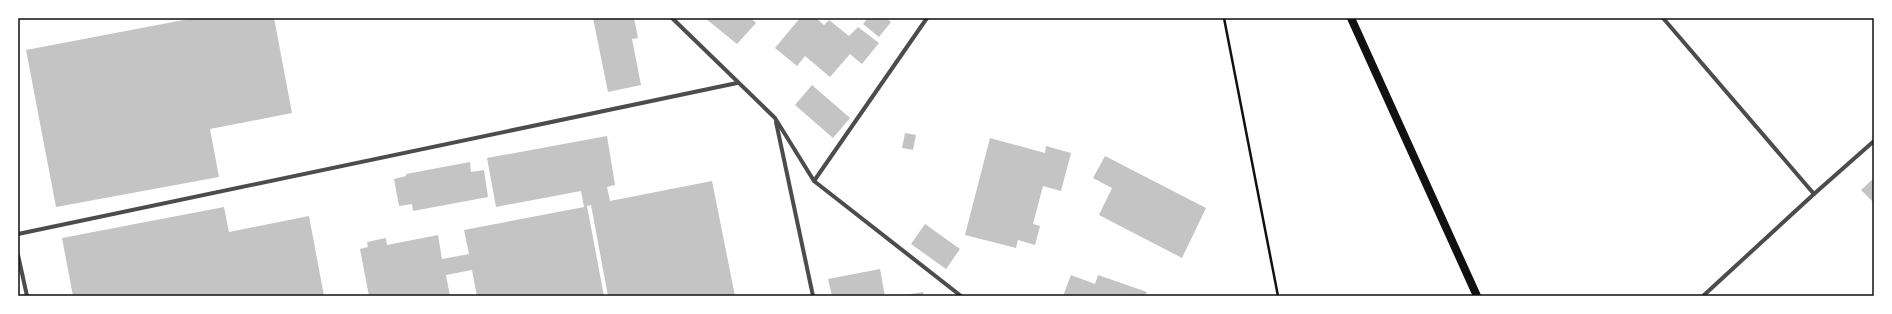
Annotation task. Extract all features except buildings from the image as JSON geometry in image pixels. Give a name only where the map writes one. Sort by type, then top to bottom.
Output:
[{"type":"main road","points":[[1350,18],[1477,296]]},
{"type":"street","points":[[672,18],[737,83],[775,118],[814,181],[960,296]]},
{"type":"street","points":[[814,181],[927,18]]},
{"type":"street","points":[[1663,18],[1814,194]]},
{"type":"street","points":[[18,234],[737,83]]},
{"type":"street","points":[[775,118],[813,296]]},
{"type":"street","points":[[1703,296],[1874,141]]},
{"type":"street","points":[[18,255],[27,296]]},
{"type":"path","points":[[1224,18],[1278,296]]}]
